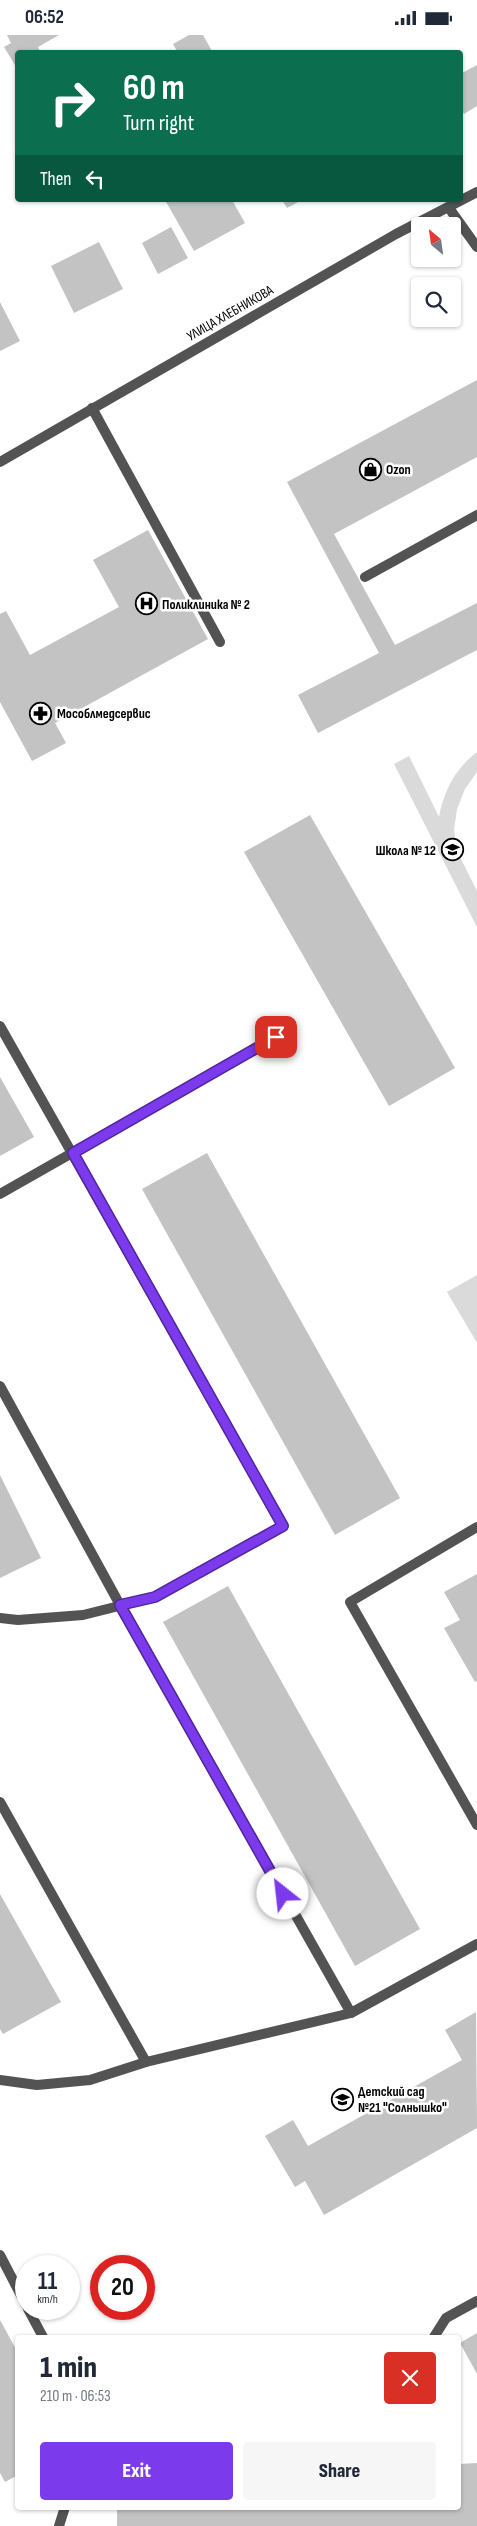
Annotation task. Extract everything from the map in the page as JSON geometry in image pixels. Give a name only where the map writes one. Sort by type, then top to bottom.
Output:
[{"type":"street","name":"УЛИЦА ХЛЕБНИКОВА","points":[[463,200],[477,192]]},
{"type":"street","name":"УЛИЦА ХЛЕБНИКОВА","points":[[0,462],[396,234],[460,202]]},
{"type":"street","points":[[449,208],[477,247]]},
{"type":"street","points":[[92,408],[220,641]]},
{"type":"street","points":[[365,577],[477,515]]},
{"type":"street","points":[[0,1026],[283,1526],[155,1597],[83,1615],[18,1620],[0,1618]]},
{"type":"street","points":[[0,1194],[276,1037]]},
{"type":"street","points":[[0,1386],[120,1605],[351,2013]]},
{"type":"street","points":[[477,1527],[350,1602],[477,1825]]},
{"type":"street","points":[[0,1803],[146,2063]]},
{"type":"street","points":[[0,2080],[37,2085],[90,2080],[146,2063],[351,2013],[477,1944]]},
{"type":"street","points":[[0,2255],[15,2284]]},
{"type":"street","points":[[435,2335],[446,2318],[477,2301]]},
{"type":"street","points":[[34,2320],[42,2335]]},
{"type":"street","points":[[59,2526],[64,2510]]},
{"type":"shaded area","points":[[477,752],[477,772],[465,789],[457,809],[454,830],[457,851],[477,891],[477,927],[394,764],[409,756],[439,817],[444,798],[452,780],[463,765]]},
{"type":"shaded area","points":[[477,1275],[477,1343],[447,1292]]},
{"type":"building","points":[[7,35],[59,35],[38,47],[40,50],[15,50],[15,65],[4,47],[11,43]]},
{"type":"building","points":[[189,35],[203,35],[211,50],[176,50],[173,44]]},
{"type":"building","points":[[477,65],[477,106],[464,114],[463,112],[463,72]]},
{"type":"building","points":[[166,202],[233,202],[245,223],[194,251]]},
{"type":"building","points":[[283,202],[298,202],[287,208]]},
{"type":"building","points":[[171,227],[188,258],[158,274],[142,243]]},
{"type":"building","points":[[99,242],[123,289],[74,313],[51,266]]},
{"type":"building","points":[[0,302],[20,341],[0,351]]},
{"type":"building","points":[[477,380],[477,457],[334,534],[395,645],[477,603],[477,650],[318,733],[298,695],[379,653],[287,482]]},
{"type":"building","points":[[148,530],[208,639],[55,723],[66,743],[32,761],[0,702],[0,614],[6,611],[30,655],[119,607],[93,560]]},
{"type":"building","points":[[310,815],[455,1068],[389,1106],[244,852]]},
{"type":"building","points":[[0,1077],[34,1137],[0,1156]]},
{"type":"building","points":[[207,1153],[400,1498],[335,1535],[142,1189]]},
{"type":"building","points":[[0,1475],[41,1558],[0,1578]]},
{"type":"building","points":[[477,1574],[477,1681],[475,1682],[444,1628],[460,1620],[444,1592]]},
{"type":"building","points":[[228,1586],[420,1929],[355,1966],[163,1622]]},
{"type":"building","points":[[0,1894],[61,2002],[3,2034],[0,2029]]},
{"type":"building","points":[[476,2012],[477,2128],[324,2215],[305,2181],[295,2187],[265,2136],[293,2120],[308,2146],[462,2060],[445,2030]]},
{"type":"building","points":[[0,2320],[15,2348],[15,2477],[5,2482],[0,2473]]},
{"type":"building","points":[[477,2333],[477,2374],[461,2345],[461,2342]]},
{"type":"building","points":[[477,2463],[477,2526],[117,2526],[117,2510],[461,2510],[461,2464]]},
{"type":"place","name":"Ozon","points":[[370,469]]},
{"type":"place","name":"Поликлиника № 2","points":[[146,604]]},
{"type":"place","name":"Мособлмедсервис","points":[[41,713]]},
{"type":"place","name":"Школа № 12","points":[[452,850]]},
{"type":"place","name":"Детский сад №21 \"Солнышко\"","points":[[342,2099]]},
{"type":"route","points":[[276,1037],[73,1153],[283,1526],[155,1597],[120,1605],[283,1894]]}]
